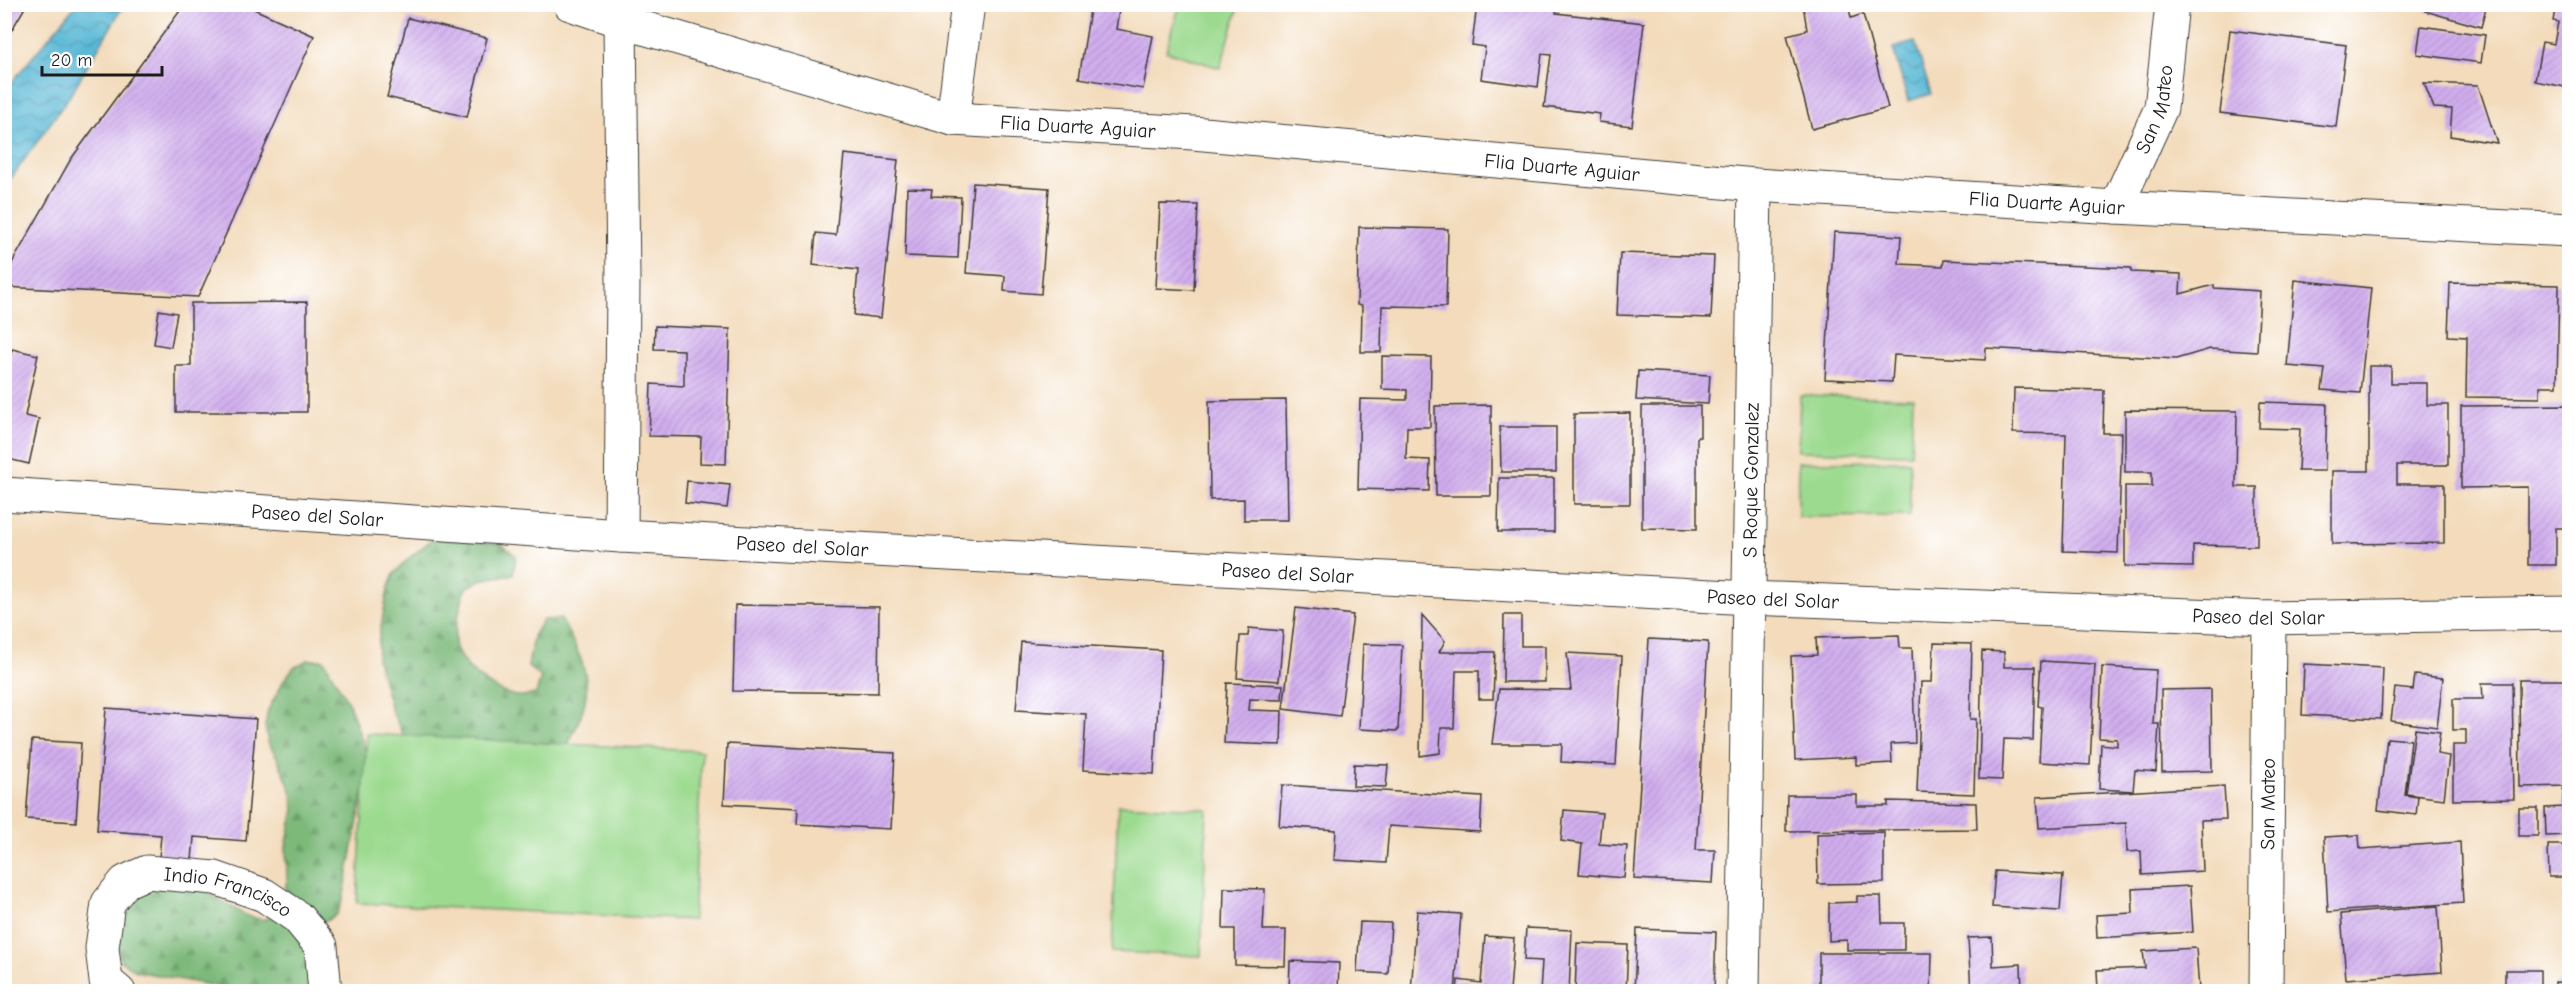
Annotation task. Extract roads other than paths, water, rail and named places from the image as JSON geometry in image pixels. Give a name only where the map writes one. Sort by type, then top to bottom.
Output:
[{"type":"street","name":"Flia Duarte Aguiar","points":[[570,4],[620,21],[953,118],[1193,133],[1755,185],[2116,207],[2570,230]]},
{"type":"street","points":[[953,118],[968,4]]},
{"type":"street","name":"San Mateo","points":[[2116,207],[2161,108],[2172,4]]},
{"type":"street","points":[[620,21],[623,280],[621,536]]},
{"type":"street","name":"S Roque Gonzalez","points":[[1743,992],[1755,185]]},
{"type":"street","name":"Paseo del Solar","points":[[4,494],[621,536],[1749,598],[2269,618],[2570,613]]},
{"type":"street","name":"San Mateo","points":[[2266,992],[2269,618]]},
{"type":"street","name":"Indio Francisco","points":[[119,992],[106,981],[102,948],[108,903],[125,882],[147,872],[215,878],[264,895],[297,917],[321,946],[325,992]]},
{"type":"water","points":[[76,5],[124,5],[69,97],[5,187],[5,90]]},
{"type":"water","points":[[1915,42],[1931,94],[1908,101],[1893,48]]}]
